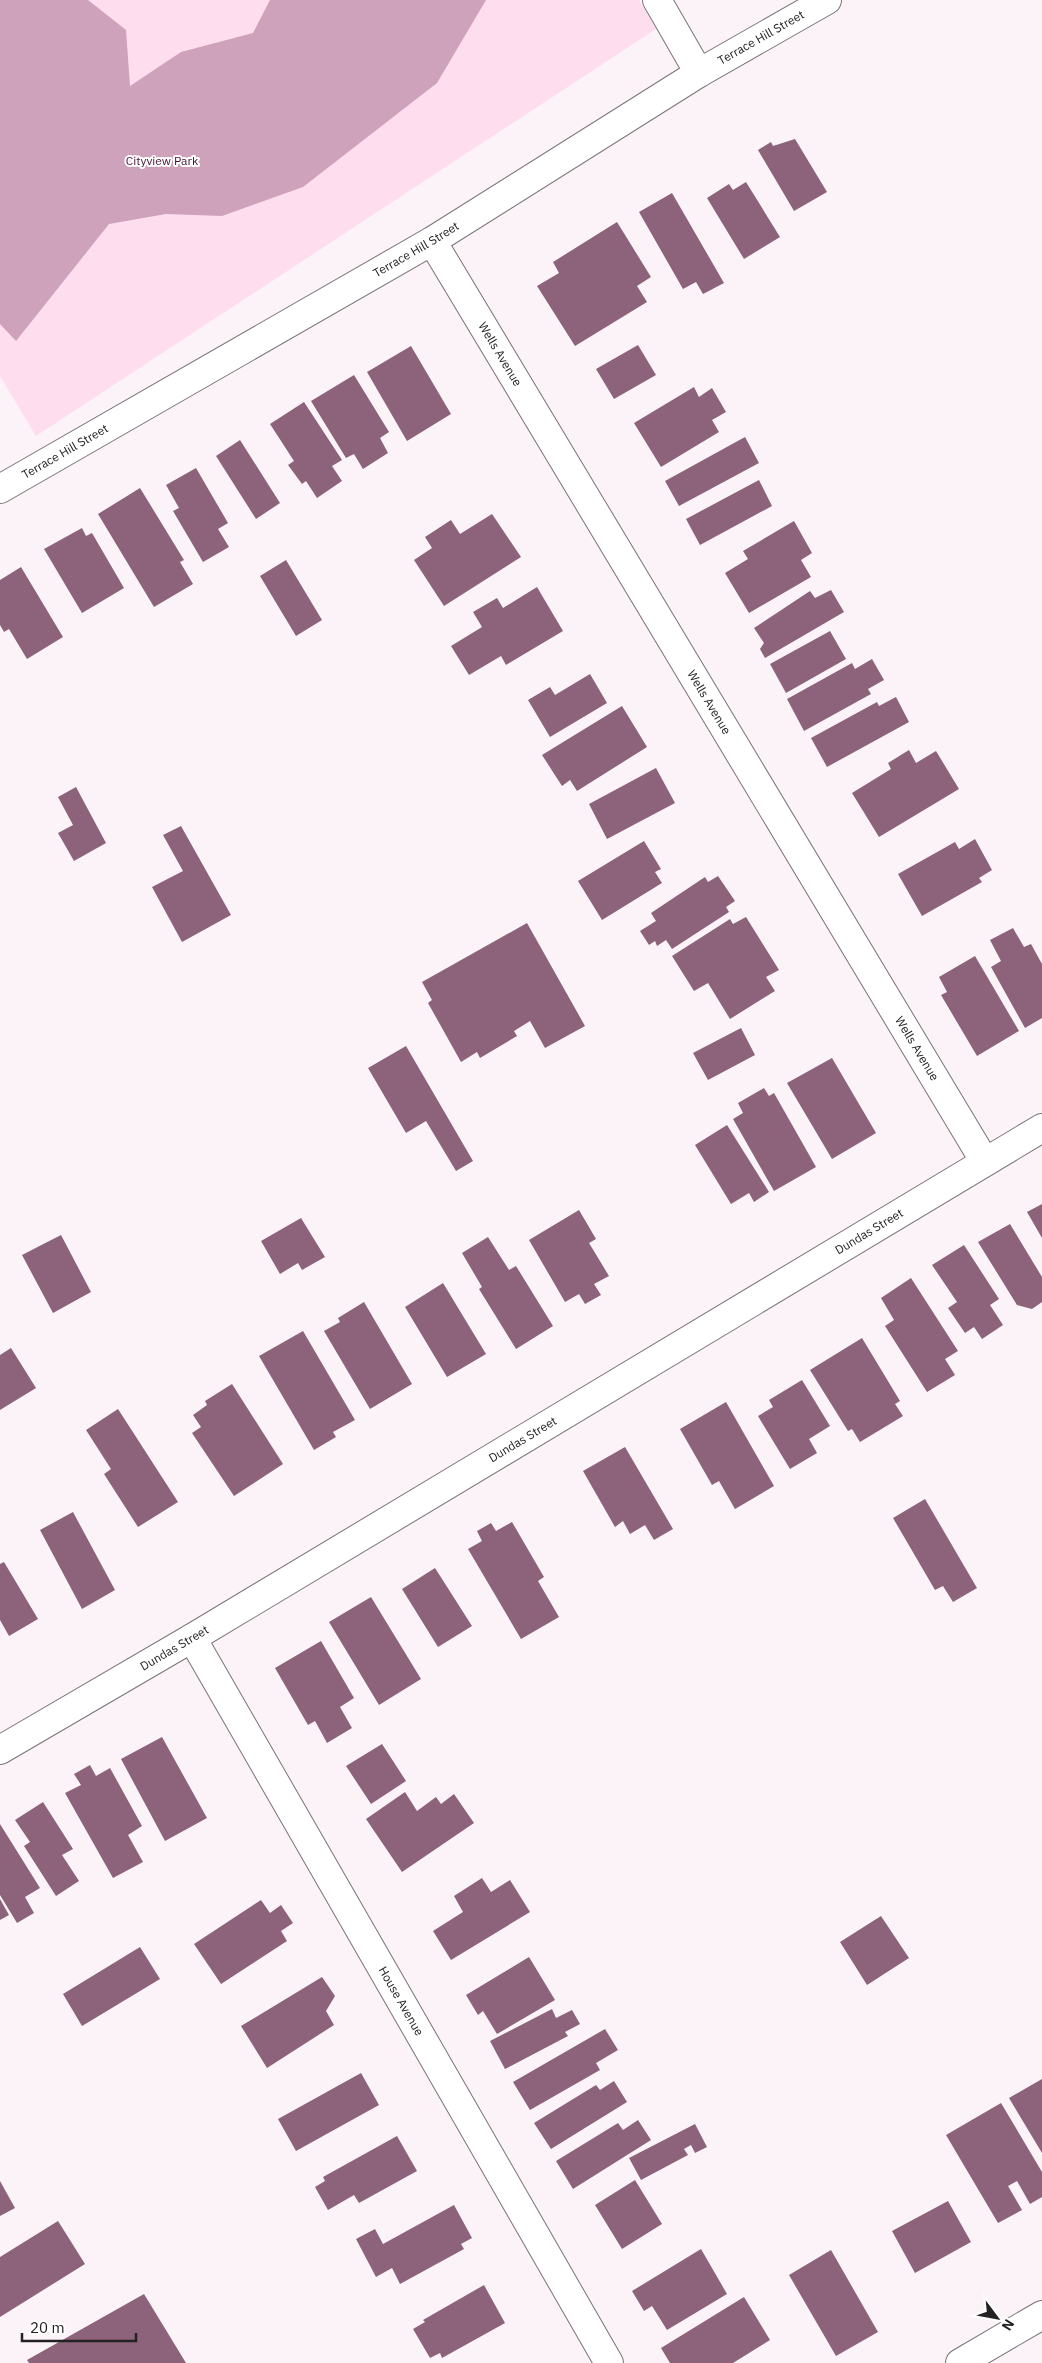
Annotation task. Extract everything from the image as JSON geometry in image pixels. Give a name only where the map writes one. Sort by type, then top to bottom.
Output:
[{"type":"street","points":[[657,0],[699,73]]},
{"type":"street","name":"Terrace Hill Street","points":[[0,490],[432,241],[699,73],[827,0]]},
{"type":"street","name":"Wells Avenue","points":[[432,241],[985,1162]]},
{"type":"street","name":"Dundas Street","points":[[0,1750],[192,1638],[1042,1128]]},
{"type":"street","name":"House Avenue","points":[[192,1638],[609,2363]]},
{"type":"street","points":[[960,2363],[1042,2315]]},
{"type":"green space","name":"Cityview Park","points":[[0,0],[639,0],[656,29],[36,436],[0,376]]},
{"type":"green space","points":[[0,0],[88,0],[126,30],[130,86],[181,52],[253,33],[270,0],[486,0],[437,83],[303,187],[222,216],[166,214],[109,224],[16,341],[0,324]]},
{"type":"building","points":[[795,139],[827,192],[794,211],[758,150],[771,142],[773,146]]},
{"type":"building","points":[[746,182],[780,237],[744,259],[707,198],[729,184],[733,190]]},
{"type":"building","points":[[672,193],[724,283],[703,294],[696,282],[683,289],[639,212]]},
{"type":"building","points":[[617,222],[651,277],[637,286],[647,302],[575,346],[537,286],[559,273],[553,262]]},
{"type":"building","points":[[638,345],[656,375],[614,399],[596,369]]},
{"type":"building","points":[[411,346],[451,414],[407,441],[367,372]]},
{"type":"building","points":[[354,375],[389,432],[380,438],[388,453],[363,469],[354,454],[346,458],[311,401]]},
{"type":"building","points":[[694,387],[699,397],[712,388],[726,412],[712,420],[719,432],[661,467],[634,423]]},
{"type":"building","points":[[304,402],[342,460],[332,466],[342,481],[317,498],[306,481],[302,484],[288,465],[294,461],[270,424]]},
{"type":"building","points":[[745,437],[759,463],[679,506],[665,481]]},
{"type":"building","points":[[240,440],[280,503],[256,519],[216,456]]},
{"type":"building","points":[[196,468],[228,523],[218,529],[229,547],[203,562],[173,511],[179,508],[166,485]]},
{"type":"building","points":[[759,480],[772,506],[700,545],[686,519]]},
{"type":"building","points":[[140,488],[184,560],[180,562],[193,584],[154,607],[98,514]]},
{"type":"building","points":[[492,514],[521,557],[444,606],[414,560],[432,548],[425,537],[451,520],[460,534]]},
{"type":"building","points":[[794,521],[812,553],[801,560],[811,577],[749,613],[725,573],[748,559],[743,551]]},
{"type":"building","points":[[82,528],[86,536],[92,533],[124,588],[82,613],[44,549]]},
{"type":"building","points":[[286,560],[322,620],[296,636],[260,576]]},
{"type":"building","points":[[21,567],[63,637],[27,659],[9,629],[4,632],[0,625],[0,580]]},
{"type":"building","points":[[537,587],[563,631],[506,665],[501,656],[469,675],[451,646],[482,627],[473,612],[497,598],[503,608]]},
{"type":"building","points":[[831,590],[844,612],[765,658],[760,649],[764,643],[754,628],[810,591],[815,598]]},
{"type":"building","points":[[830,631],[846,659],[786,693],[770,664]]},
{"type":"building","points":[[872,659],[884,680],[868,689],[871,694],[804,731],[787,699],[852,663],[855,669]]},
{"type":"building","points":[[590,674],[607,703],[550,737],[528,700],[550,687],[555,695]]},
{"type":"building","points":[[896,697],[909,722],[827,767],[811,738],[877,702],[879,706]]},
{"type":"building","points":[[622,706],[647,747],[577,791],[570,780],[562,786],[542,755]]},
{"type":"building","points":[[909,750],[916,763],[936,751],[959,789],[879,837],[852,793],[891,769],[888,763]]},
{"type":"building","points":[[656,768],[675,803],[607,839],[589,804]]},
{"type":"building","points":[[76,787],[106,843],[74,861],[58,833],[73,825],[58,797]]},
{"type":"building","points":[[181,826],[231,915],[182,942],[152,887],[183,871],[163,835]]},
{"type":"building","points":[[975,839],[992,870],[979,878],[982,882],[922,916],[898,874],[955,842],[959,849]]},
{"type":"building","points":[[644,841],[661,869],[655,872],[662,883],[602,920],[578,881]]},
{"type":"building","points":[[718,876],[735,901],[726,907],[729,912],[672,949],[666,940],[657,946],[655,941],[649,945],[640,931],[656,921],[651,913],[705,877],[708,882]]},
{"type":"building","points":[[746,917],[779,970],[766,977],[775,991],[730,1019],[708,983],[694,991],[672,956],[730,919],[733,924]]},
{"type":"building","points":[[527,923],[585,1026],[545,1048],[530,1021],[514,1031],[517,1036],[480,1058],[477,1052],[461,1062],[428,1003],[432,1000],[422,982]]},
{"type":"building","points":[[1013,928],[1024,947],[1031,944],[1042,964],[1042,1018],[1025,1028],[991,967],[1001,961],[990,940]]},
{"type":"building","points":[[975,956],[1019,1031],[977,1056],[941,995],[947,992],[939,977]]},
{"type":"building","points":[[741,1028],[755,1055],[708,1080],[693,1053]]},
{"type":"building","points":[[406,1046],[473,1161],[456,1171],[426,1121],[406,1133],[368,1068]]},
{"type":"building","points":[[832,1058],[876,1133],[832,1159],[787,1083]]},
{"type":"building","points":[[764,1088],[769,1096],[774,1093],[816,1167],[774,1191],[733,1119],[743,1113],[738,1103]]},
{"type":"building","points":[[727,1125],[769,1192],[754,1202],[749,1193],[731,1204],[695,1145]]},
{"type":"building","points":[[1042,1204],[1042,1238],[1027,1212]]},
{"type":"building","points":[[579,1210],[596,1239],[589,1243],[609,1276],[594,1284],[601,1295],[585,1304],[579,1294],[565,1302],[529,1240]]},
{"type":"building","points":[[301,1218],[325,1257],[302,1270],[298,1263],[280,1274],[261,1241]]},
{"type":"building","points":[[1010,1224],[1042,1277],[1042,1302],[1032,1309],[1017,1305],[978,1242]]},
{"type":"building","points":[[61,1235],[91,1292],[53,1313],[22,1255]]},
{"type":"building","points":[[488,1237],[509,1270],[516,1266],[553,1326],[516,1349],[479,1289],[482,1287],[462,1253]]},
{"type":"building","points":[[964,1245],[999,1299],[990,1305],[1003,1325],[982,1339],[974,1327],[965,1333],[948,1308],[957,1302],[932,1265]]},
{"type":"building","points":[[911,1278],[958,1351],[945,1359],[955,1375],[927,1392],[885,1326],[894,1320],[881,1298]]},
{"type":"building","points":[[443,1283],[486,1354],[447,1377],[405,1307]]},
{"type":"building","points":[[364,1302],[412,1384],[370,1409],[324,1331],[340,1322],[338,1318]]},
{"type":"building","points":[[303,1331],[355,1420],[333,1432],[336,1437],[314,1450],[259,1356]]},
{"type":"building","points":[[862,1338],[900,1401],[895,1404],[903,1416],[860,1442],[852,1429],[848,1431],[810,1370]]},
{"type":"building","points":[[11,1348],[36,1388],[0,1410],[0,1355]]},
{"type":"building","points":[[802,1380],[830,1426],[809,1439],[817,1453],[790,1469],[758,1416],[773,1407],[769,1400]]},
{"type":"building","points":[[232,1384],[283,1464],[234,1496],[192,1433],[201,1427],[193,1415],[207,1405],[205,1401]]},
{"type":"building","points":[[726,1402],[774,1486],[735,1509],[719,1481],[712,1485],[680,1429]]},
{"type":"building","points":[[118,1409],[178,1502],[138,1527],[104,1474],[111,1469],[86,1430]]},
{"type":"building","points":[[625,1447],[673,1529],[654,1540],[645,1525],[630,1534],[623,1521],[615,1527],[583,1471]]},
{"type":"building","points":[[925,1499],[977,1588],[953,1602],[943,1586],[935,1590],[893,1518]]},
{"type":"building","points":[[73,1512],[115,1590],[82,1609],[40,1530]]},
{"type":"building","points":[[512,1522],[544,1577],[538,1581],[559,1617],[521,1639],[468,1549],[482,1541],[477,1531],[491,1523],[496,1531]]},
{"type":"building","points":[[4,1562],[38,1619],[9,1636],[0,1620],[0,1564]]},
{"type":"building","points":[[435,1568],[472,1626],[438,1647],[402,1589]]},
{"type":"building","points":[[371,1597],[421,1679],[379,1705],[329,1622]]},
{"type":"building","points":[[321,1641],[354,1698],[340,1707],[352,1728],[327,1743],[315,1721],[308,1725],[275,1668]]},
{"type":"building","points":[[162,1737],[207,1818],[165,1841],[121,1759]]},
{"type":"building","points":[[382,1744],[406,1781],[371,1804],[346,1766]]},
{"type":"building","points":[[90,1765],[96,1776],[110,1768],[142,1826],[128,1835],[143,1862],[113,1878],[65,1793],[81,1785],[74,1774]]},
{"type":"building","points":[[405,1792],[417,1811],[436,1797],[441,1804],[454,1794],[474,1823],[402,1872],[366,1819]]},
{"type":"building","points":[[43,1802],[73,1849],[62,1855],[79,1881],[56,1896],[24,1846],[30,1842],[15,1820]]},
{"type":"building","points":[[0,1824],[40,1888],[25,1897],[34,1913],[17,1923],[0,1895]]},
{"type":"building","points":[[482,1878],[491,1892],[510,1880],[530,1912],[451,1960],[433,1931],[463,1912],[454,1896]]},
{"type":"building","points":[[0,1899],[9,1915],[0,1920]]},
{"type":"building","points":[[261,1900],[270,1913],[281,1905],[293,1923],[281,1931],[287,1941],[221,1984],[194,1944]]},
{"type":"building","points":[[881,1916],[909,1958],[867,1985],[840,1942]]},
{"type":"building","points":[[140,1947],[160,1979],[82,2026],[63,1994]]},
{"type":"building","points":[[529,1957],[555,2000],[497,2034],[483,2011],[478,2015],[466,1995]]},
{"type":"building","points":[[322,1977],[335,1996],[326,2011],[334,2025],[267,2068],[241,2026]]},
{"type":"building","points":[[552,2009],[556,2018],[572,2010],[580,2024],[565,2032],[568,2036],[505,2069],[490,2041]]},
{"type":"building","points":[[605,2029],[618,2050],[596,2063],[600,2070],[530,2110],[513,2082]]},
{"type":"building","points":[[361,2073],[379,2105],[296,2151],[278,2119]]},
{"type":"building","points":[[1042,2079],[1042,2153],[1009,2098]]},
{"type":"building","points":[[614,2081],[627,2102],[551,2149],[534,2123],[596,2085],[600,2090]]},
{"type":"building","points":[[1001,2103],[1042,2172],[1042,2197],[1030,2204],[1017,2181],[1008,2186],[1022,2210],[998,2223],[946,2135]]},
{"type":"building","points":[[638,2120],[651,2140],[573,2189],[556,2161],[618,2123],[623,2130]]},
{"type":"building","points":[[695,2124],[707,2147],[695,2153],[691,2145],[684,2149],[688,2155],[641,2180],[629,2158]]},
{"type":"building","points":[[397,2136],[417,2171],[359,2203],[354,2195],[328,2210],[315,2187],[325,2181],[323,2177]]},
{"type":"building","points":[[635,2180],[662,2224],[622,2249],[595,2205]]},
{"type":"building","points":[[0,2181],[15,2208],[0,2216]]},
{"type":"building","points":[[948,2201],[971,2242],[915,2273],[892,2231]]},
{"type":"building","points":[[454,2205],[472,2238],[461,2244],[464,2249],[400,2284],[392,2268],[376,2277],[356,2239],[375,2229],[383,2244]]},
{"type":"building","points":[[58,2221],[85,2264],[0,2317],[0,2257]]},
{"type":"building","points":[[701,2249],[727,2294],[667,2330],[652,2306],[644,2311],[632,2291]]},
{"type":"building","points":[[831,2250],[878,2332],[836,2356],[789,2275]]},
{"type":"building","points":[[484,2285],[505,2323],[442,2358],[440,2353],[430,2358],[413,2329],[425,2322],[423,2320]]},
{"type":"building","points":[[144,2294],[186,2363],[29,2363],[27,2360]]},
{"type":"building","points":[[744,2297],[770,2340],[733,2363],[670,2363],[661,2348]]}]
